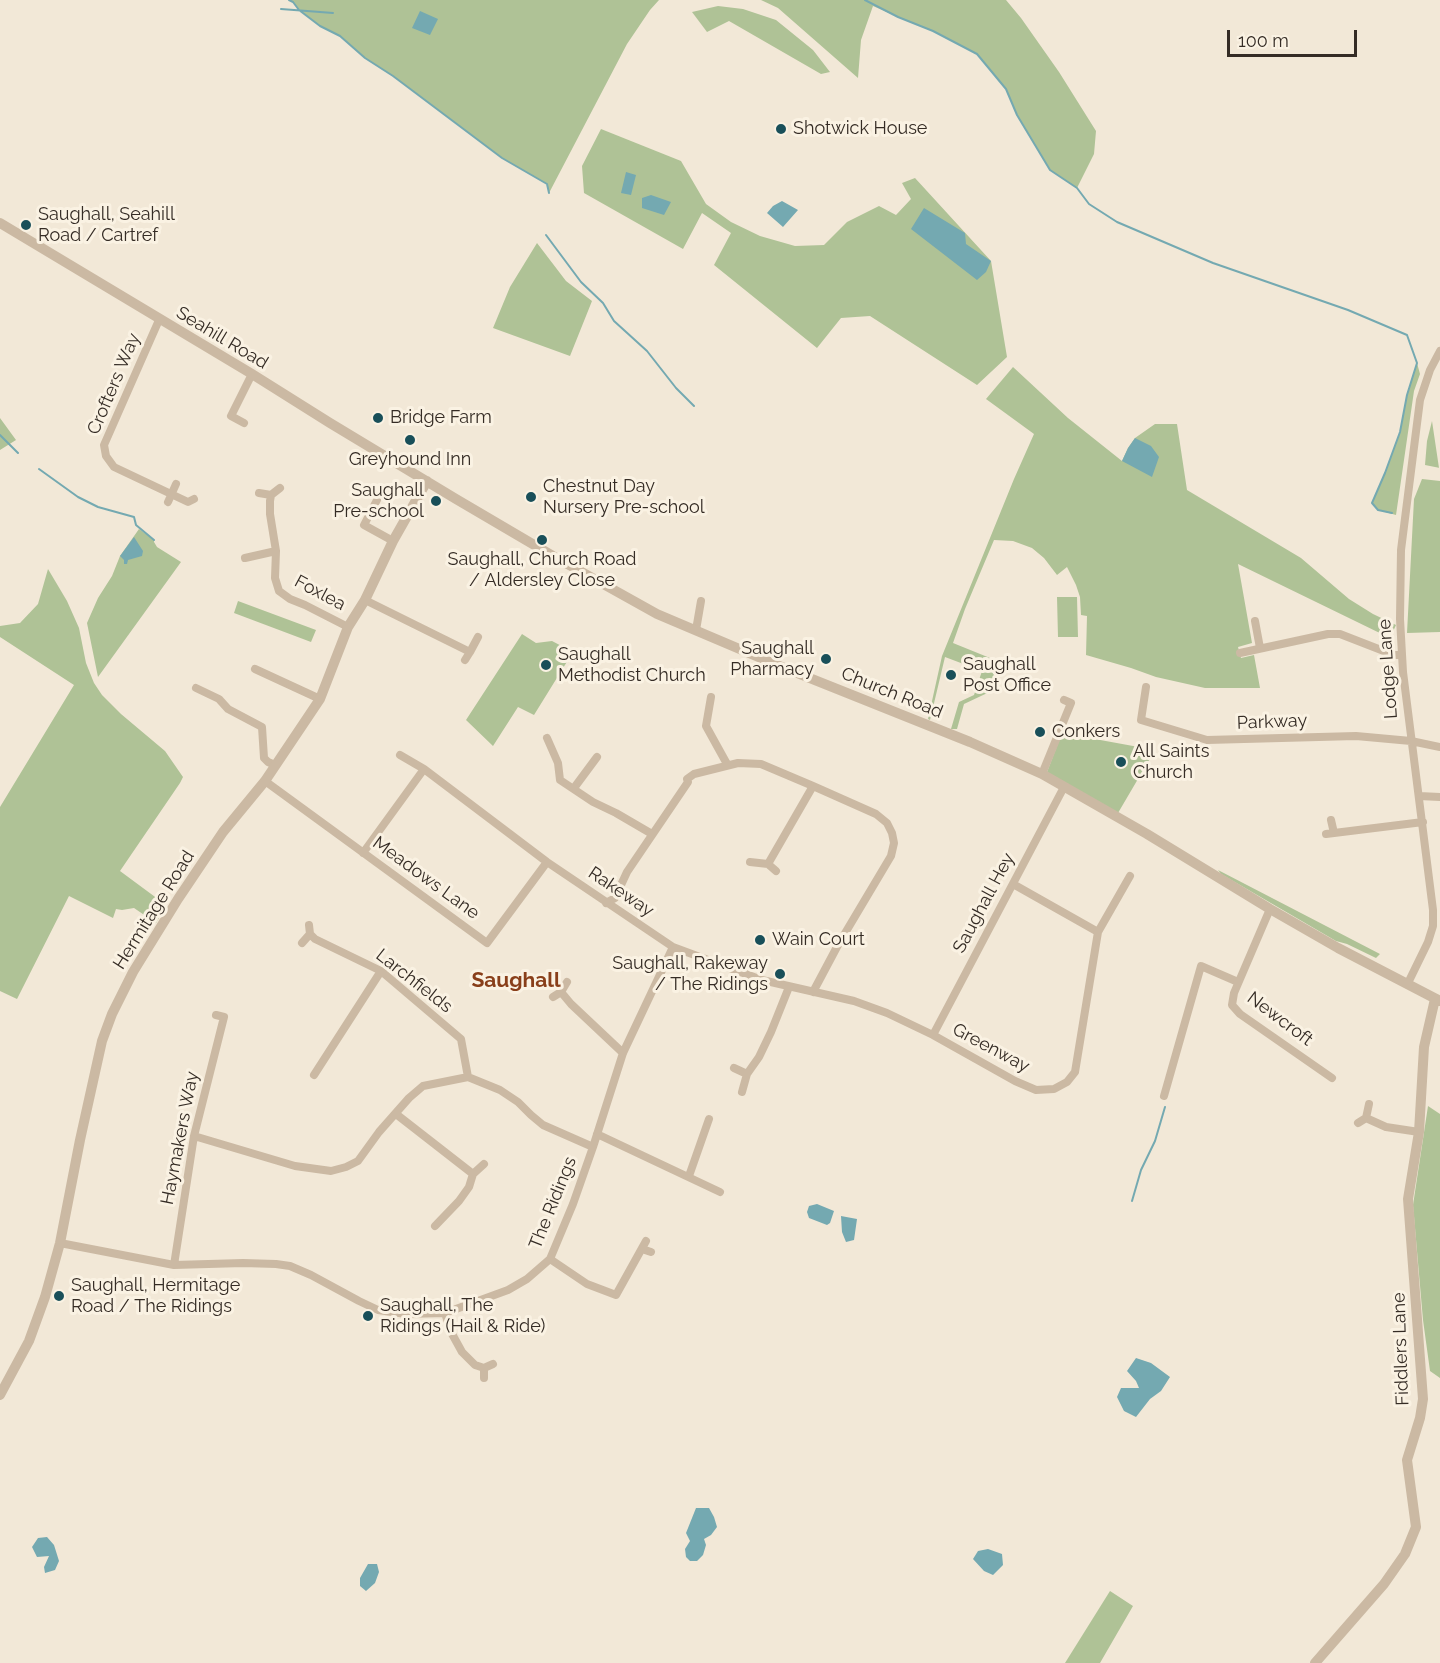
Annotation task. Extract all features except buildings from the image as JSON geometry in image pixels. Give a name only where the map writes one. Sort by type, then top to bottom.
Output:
[{"type":"street","name":"Seahill Road","points":[[0,223],[427,482]]},
{"type":"street","name":"Crofters Way","points":[[159,320],[104,445],[106,456],[114,467],[170,498],[189,503]]},
{"type":"street","name":"Lodge Lane","points":[[1408,983],[1428,942],[1434,918],[1402,655],[1400,578],[1403,528],[1420,400],[1426,380],[1440,351]]},
{"type":"street","points":[[244,423],[231,416],[252,374]]},
{"type":"street","name":"Hermitage Road","points":[[0,1395],[29,1341],[45,1297],[60,1243],[102,1041],[112,1014],[133,972],[178,899],[223,832],[265,781],[320,699],[348,627],[365,600],[393,541],[427,482]]},
{"type":"street","name":"Church Road","points":[[427,482],[657,614],[782,668],[970,742],[1042,774],[1338,948],[1438,1000]]},
{"type":"street","points":[[170,498],[176,484]]},
{"type":"street","points":[[259,493],[271,495],[280,488]]},
{"type":"street","name":"Foxlea","points":[[271,495],[270,514],[276,551],[275,578],[279,591],[290,599],[348,627]]},
{"type":"street","points":[[377,500],[364,525],[393,541]]},
{"type":"street","points":[[245,558],[276,551]]},
{"type":"street","points":[[365,600],[468,656],[478,637]]},
{"type":"street","points":[[696,630],[701,601]]},
{"type":"street","points":[[1255,621],[1260,648]]},
{"type":"street","points":[[1240,653],[1328,634],[1340,634],[1394,655],[1402,655]]},
{"type":"street","points":[[255,669],[320,699]]},
{"type":"street","name":"Parkway","points":[[1146,687],[1141,720],[1207,740],[1356,736],[1411,741],[1440,747]]},
{"type":"street","points":[[196,688],[219,699],[228,709],[262,728],[264,758],[275,765]]},
{"type":"street","points":[[711,697],[706,726],[727,764]]},
{"type":"street","points":[[1042,774],[1071,703]]},
{"type":"street","points":[[546,738],[558,763],[560,780],[593,802],[652,834]]},
{"type":"street","name":"Rakeway","points":[[400,754],[424,769],[547,862],[673,946],[762,980],[823,993]]},
{"type":"street","points":[[571,787],[597,757]]},
{"type":"street","points":[[606,903],[615,898],[627,872],[688,782],[687,779],[694,774],[727,764],[761,764],[876,813],[887,823],[892,833],[894,843],[891,856],[813,992]]},
{"type":"street","points":[[363,853],[424,769]]},
{"type":"street","name":"Meadows Lane","points":[[265,781],[487,943],[547,862]]},
{"type":"street","points":[[768,864],[813,786]]},
{"type":"street","name":"Saughall Hey","points":[[933,1035],[1064,787]]},
{"type":"street","points":[[1419,796],[1440,796]]},
{"type":"street","points":[[1331,820],[1330,834],[1423,822]]},
{"type":"street","points":[[750,862],[768,864],[776,871]]},
{"type":"street","name":"Greenway","points":[[823,993],[887,1013],[1036,1090],[1054,1089],[1067,1082],[1075,1072],[1098,932],[1130,876]]},
{"type":"street","points":[[1013,884],[1098,932]]},
{"type":"street","name":"Newcroft","points":[[1270,909],[1238,982],[1232,1005],[1236,1011],[1332,1078]]},
{"type":"street","name":"Larchfields","points":[[302,943],[309,930],[315,939],[381,971],[461,1039],[468,1077]]},
{"type":"street","name":"The Ridings","points":[[60,1243],[174,1265],[243,1263],[290,1266],[378,1310],[406,1314],[445,1313],[508,1290],[527,1279],[550,1259],[573,1204],[623,1053],[673,946]]},
{"type":"street","points":[[1164,1096],[1200,962],[1238,982]]},
{"type":"street","points":[[314,1075],[381,971]]},
{"type":"street","points":[[567,982],[557,994],[571,1004],[623,1053]]},
{"type":"street","points":[[742,1092],[747,1074],[763,1049],[789,987]]},
{"type":"street","name":"Fiddlers Lane","points":[[1315,1663],[1384,1584],[1405,1554],[1416,1527],[1407,1460],[1420,1418],[1423,1399],[1408,1199],[1419,1131],[1424,1047],[1438,1000]]},
{"type":"street","name":"Haymakers Way","points":[[174,1265],[194,1136],[224,1017]]},
{"type":"street","points":[[734,1068],[747,1074]]},
{"type":"street","points":[[194,1136],[295,1166],[331,1171],[358,1161],[379,1132],[409,1098],[423,1086],[468,1077],[500,1090],[518,1102],[543,1125],[593,1147]]},
{"type":"street","points":[[1358,1123],[1366,1118],[1369,1104]]},
{"type":"street","points":[[396,1114],[473,1174]]},
{"type":"street","points":[[1366,1118],[1386,1127],[1419,1131]]},
{"type":"street","points":[[689,1176],[708,1134],[709,1119]]},
{"type":"street","points":[[597,1134],[720,1192]]},
{"type":"street","points":[[435,1226],[459,1201],[473,1174],[484,1164]]},
{"type":"street","points":[[550,1259],[587,1284],[616,1295],[644,1245],[651,1252]]},
{"type":"street","points":[[445,1313],[462,1352],[484,1373],[492,1364]]},
{"type":"green space","points":[[289,0],[659,0],[627,44],[549,193],[547,184],[502,158],[393,76],[365,58],[340,36],[320,26]]},
{"type":"green space","points":[[761,0],[1006,0],[1059,72],[1096,131],[1094,154],[1077,188],[1050,170],[1017,115],[1006,89],[977,54],[933,31],[873,6],[861,40],[858,78],[778,8]]},
{"type":"green space","points":[[718,6],[743,9],[776,20],[813,50],[830,72],[821,74],[729,21],[707,32],[692,12]]},
{"type":"green space","points":[[601,129],[681,161],[706,204],[731,222],[760,236],[795,246],[824,245],[847,222],[879,206],[896,215],[911,199],[902,183],[915,178],[991,261],[1007,357],[977,385],[870,316],[841,318],[817,348],[714,265],[731,233],[702,213],[683,249],[584,193],[582,166]]},
{"type":"green space","points":[[537,243],[566,281],[592,301],[570,356],[493,328],[510,287]]},
{"type":"green space","points":[[1417,363],[1420,374],[1414,391],[1396,515],[1378,510],[1372,503],[1400,432],[1407,395]]},
{"type":"green space","points":[[1013,367],[1068,418],[1122,461],[1135,438],[1155,424],[1177,424],[1187,490],[1301,558],[1349,599],[1396,625],[1390,638],[1238,564],[1252,643],[1238,647],[1241,658],[1254,655],[1260,688],[1205,688],[1156,677],[1086,655],[1087,616],[1081,615],[1080,597],[1067,567],[1057,575],[1044,558],[1032,548],[1013,541],[994,540],[953,643],[990,658],[998,672],[998,688],[964,704],[957,729],[951,729],[959,702],[974,695],[982,671],[945,657],[930,720],[928,719],[942,656],[1034,434],[986,399]]},
{"type":"green space","points":[[0,418],[16,440],[0,450]]},
{"type":"green space","points":[[1432,421],[1439,468],[1425,465]]},
{"type":"green space","points":[[1422,479],[1440,481],[1440,632],[1407,633],[1414,499]]},
{"type":"green space","points":[[139,529],[154,540],[157,547],[181,562],[98,677],[87,623],[120,556]]},
{"type":"green space","points":[[48,569],[67,601],[79,628],[86,663],[94,683],[102,695],[121,714],[165,751],[183,777],[120,871],[166,905],[156,923],[134,908],[116,909],[113,918],[69,896],[17,999],[0,991],[0,807],[74,685],[0,637],[0,626],[20,623],[38,604]]},
{"type":"green space","points":[[1057,597],[1077,597],[1078,637],[1058,637]]},
{"type":"green space","points":[[238,601],[316,630],[311,642],[234,613]]},
{"type":"green space","points":[[522,634],[536,643],[552,641],[573,652],[534,715],[518,707],[493,746],[466,720]]},
{"type":"green space","points":[[1062,733],[1155,750],[1118,813],[1047,772]]},
{"type":"green space","points":[[1218,870],[1380,954],[1376,958],[1336,941],[1221,874]]},
{"type":"green space","points":[[1428,1106],[1440,1114],[1440,1378],[1430,1371],[1413,1205]]},
{"type":"green space","points":[[1110,1591],[1133,1606],[1100,1663],[1065,1663]]},
{"type":"water","points":[[420,11],[438,19],[430,35],[412,28]]},
{"type":"water","points":[[626,172],[636,175],[631,195],[621,193]]},
{"type":"water","points":[[651,195],[671,202],[664,215],[642,208],[642,198]]},
{"type":"water","points":[[782,201],[798,210],[783,227],[767,213]]},
{"type":"water","points":[[924,208],[965,233],[966,244],[991,261],[986,272],[977,280],[911,229]]},
{"type":"water","points":[[1135,438],[1151,446],[1159,457],[1152,477],[1122,461]]},
{"type":"water","points":[[134,537],[143,551],[142,556],[128,560],[127,564],[124,564],[120,556]]},
{"type":"water","points":[[817,1204],[834,1211],[827,1225],[809,1218],[807,1212],[809,1206]]},
{"type":"water","points":[[841,1216],[857,1219],[854,1240],[846,1242],[842,1232]]},
{"type":"water","points":[[1136,1358],[1151,1363],[1170,1377],[1161,1391],[1150,1399],[1136,1417],[1124,1411],[1117,1397],[1121,1388],[1139,1388],[1127,1371]]},
{"type":"water","points":[[696,1508],[709,1508],[717,1527],[711,1535],[704,1539],[706,1545],[703,1555],[697,1561],[690,1561],[686,1557],[685,1549],[690,1541],[686,1533]]},
{"type":"water","points":[[47,1537],[54,1545],[59,1561],[55,1570],[45,1573],[44,1567],[49,1556],[37,1557],[32,1547],[38,1538]]},
{"type":"water","points":[[988,1549],[1002,1554],[1003,1565],[993,1575],[984,1571],[973,1559],[978,1551]]},
{"type":"water","points":[[368,1564],[377,1564],[379,1572],[375,1583],[366,1591],[360,1586],[360,1578]]},
{"type":"waterway","points":[[289,0],[320,26],[340,36],[365,58],[393,76],[502,158],[547,184],[549,193]]},
{"type":"waterway","points":[[865,0],[977,54],[1006,89],[1017,115],[1050,170],[1077,188],[1089,204],[1117,222],[1213,263],[1348,310],[1407,335],[1417,363],[1407,395],[1400,432],[1372,503],[1378,510],[1392,513]]},
{"type":"waterway","points":[[281,9],[333,13]]},
{"type":"waterway","points":[[546,235],[581,282],[603,303],[614,321],[647,351],[676,388],[694,406]]},
{"type":"waterway","points":[[0,435],[18,453]]},
{"type":"waterway","points":[[39,469],[78,497],[98,507],[134,517],[136,525],[154,540]]},
{"type":"waterway","points":[[1132,1201],[1141,1170],[1155,1141],[1165,1107]]},
{"type":"place","name":"Shotwick House","points":[[781,129]]},
{"type":"place","name":"Saughall, Seahill Road / Cartref","points":[[26,225]]},
{"type":"place","name":"Bridge Farm","points":[[378,418]]},
{"type":"place","name":"Greyhound Inn","points":[[410,440]]},
{"type":"place","name":"Chestnut Day Nursery Pre-school","points":[[531,497]]},
{"type":"place","name":"Saughall Pre-school","points":[[436,501]]},
{"type":"place","name":"Saughall, Church Road / Aldersley Close","points":[[542,540]]},
{"type":"place","name":"Saughall Pharmacy","points":[[826,659]]},
{"type":"place","name":"Saughall Methodist Church","points":[[546,665]]},
{"type":"place","name":"Saughall Post Office","points":[[951,675]]},
{"type":"place","name":"Conkers","points":[[1040,732]]},
{"type":"place","name":"All Saints Church","points":[[1121,762]]},
{"type":"place","name":"Wain Court","points":[[760,940]]},
{"type":"place","name":"Saughall, Rakeway / The Ridings","points":[[780,974]]},
{"type":"place","name":"Saughall, Hermitage Road / The Ridings","points":[[59,1296]]},
{"type":"place","name":"Saughall, The Ridings (Hail & Ride)","points":[[368,1316]]},
{"type":"district","name":"Saughall","points":[[516,981]]}]
